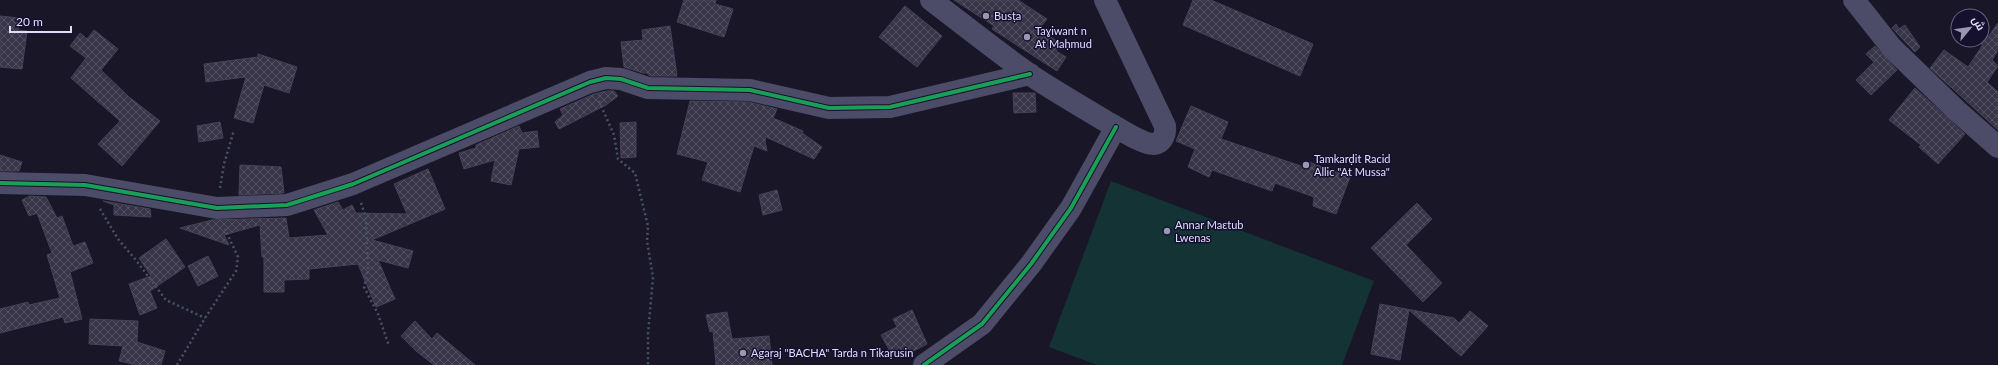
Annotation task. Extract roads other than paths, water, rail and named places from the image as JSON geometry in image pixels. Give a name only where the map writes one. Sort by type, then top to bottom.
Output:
[{"type":"street","points":[[931,0],[1030,74],[1116,127],[1144,142],[1154,144],[1162,140],[1166,132],[1165,126],[1105,0]]},
{"type":"street","points":[[1854,0],[1892,48],[1956,110],[1998,147]]},
{"type":"street","points":[[0,184],[85,185],[217,208],[287,205],[353,184],[590,82],[606,78],[621,79],[648,88],[750,90],[829,108],[837,108],[890,107],[1030,74]]},
{"type":"street","points":[[924,365],[982,324],[1031,264],[1071,208],[1116,127]]},
{"type":"place","name":"Busṭa","points":[[986,16]]},
{"type":"place","name":"Taɣiwant n At Maḥmud","points":[[1027,37]]},
{"type":"place","name":"Tamkarḍit Racid Allic \"At Mussa\"","points":[[1306,165]]},
{"type":"place","name":"Annar Maɛtub Lwenas","points":[[1167,231]]},
{"type":"place","name":"Agaṛaj \"BACHA\" Tarda n Tikaṛusin","points":[[743,353]]}]
